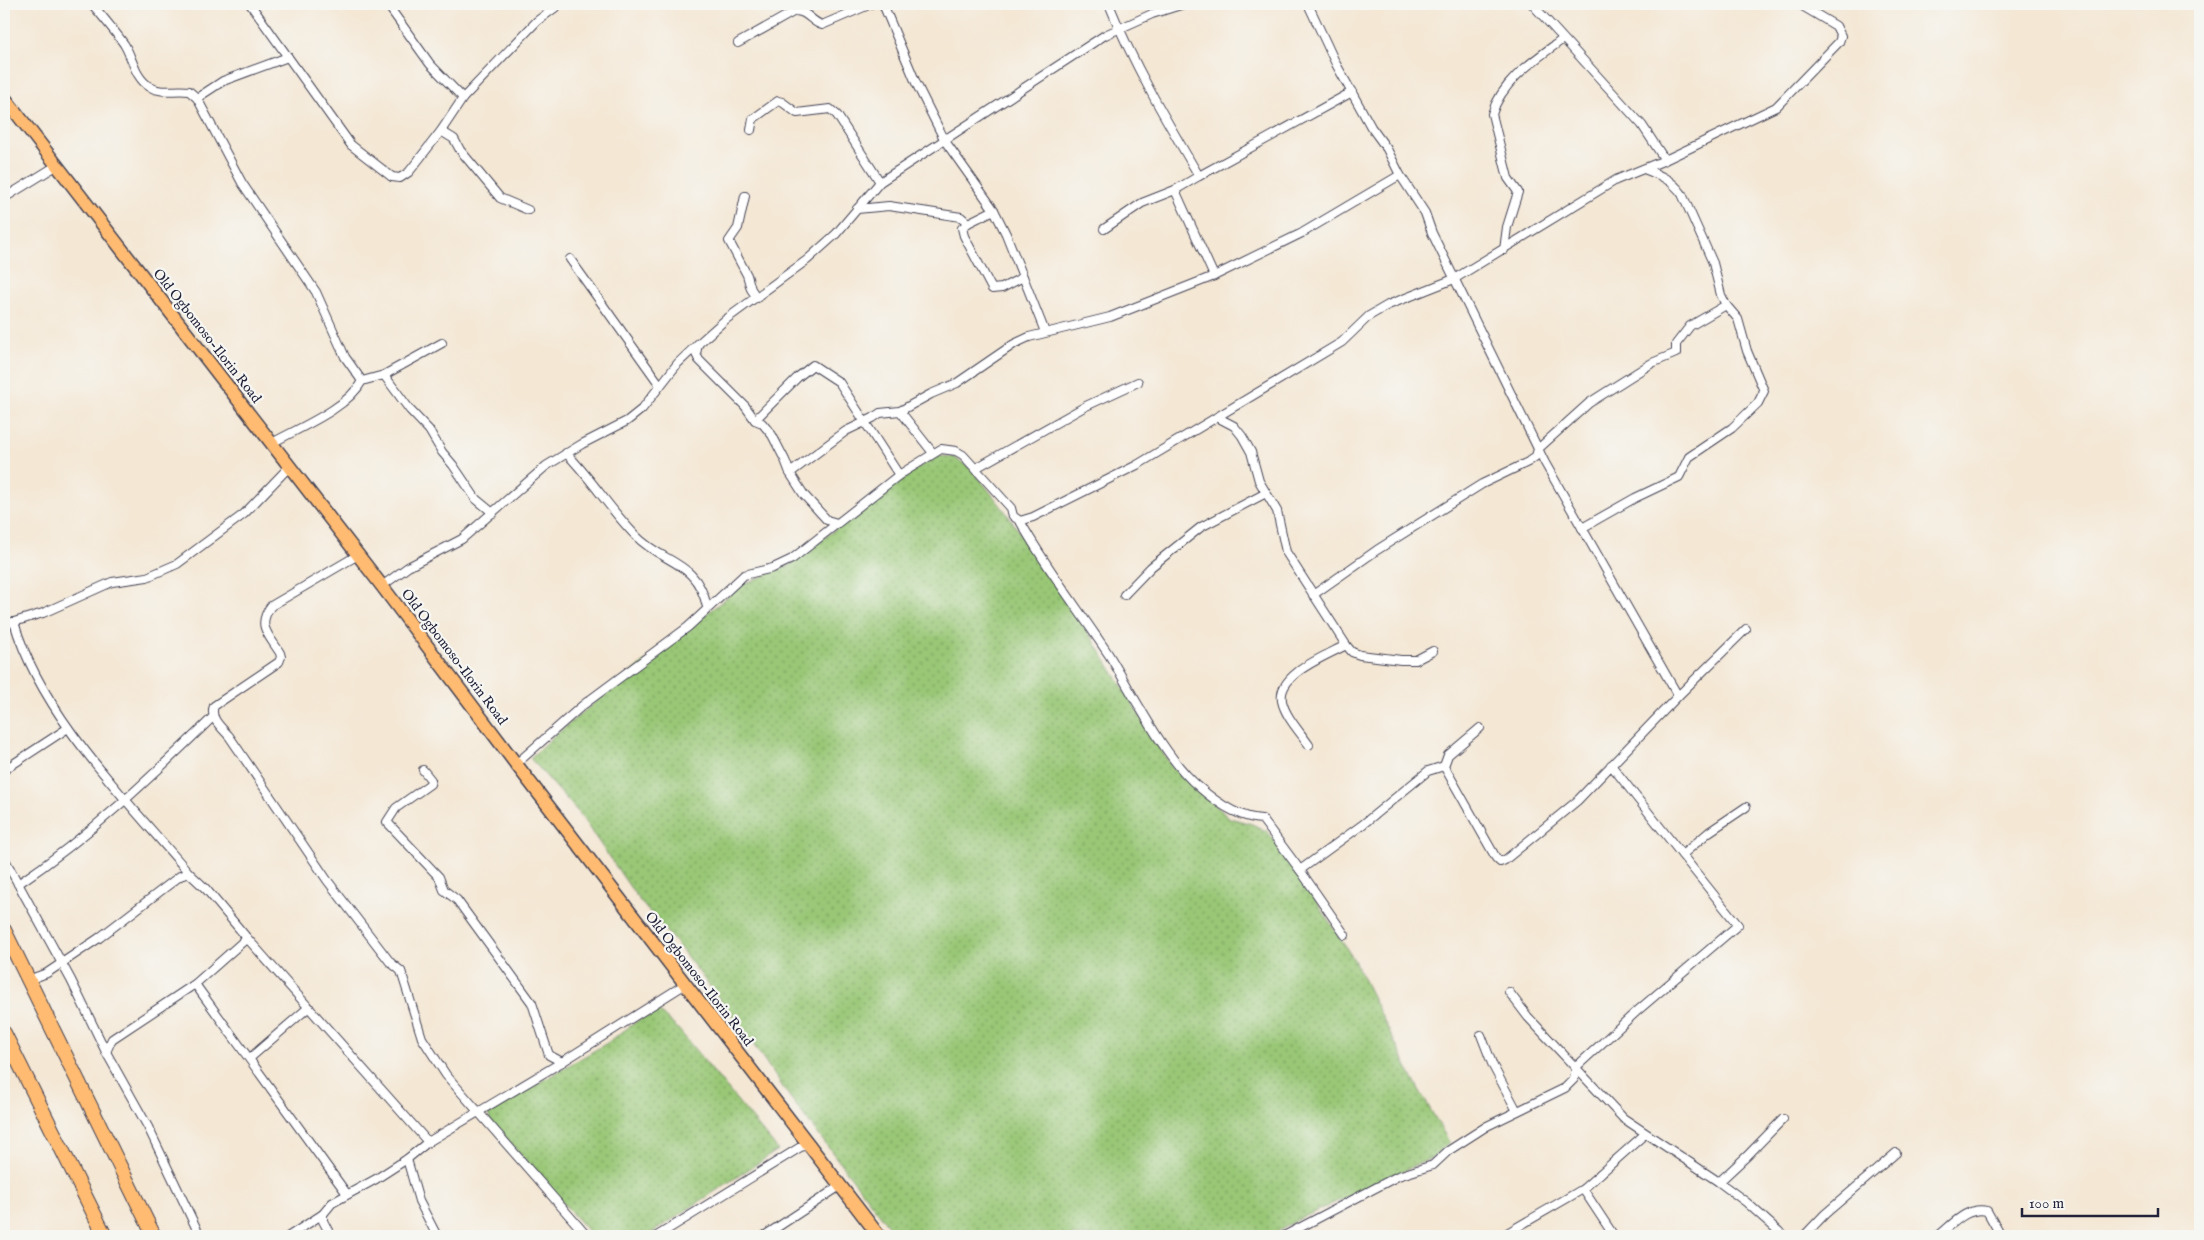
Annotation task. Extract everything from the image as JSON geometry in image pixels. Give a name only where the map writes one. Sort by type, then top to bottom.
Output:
[{"type":"highway","name":"Old Ogbomoso-Ilorin Road","points":[[4,98],[358,554],[684,985],[878,1236]]},
{"type":"highway","points":[[4,930],[154,1236]]},
{"type":"highway","points":[[4,1033],[105,1236]]},
{"type":"street","points":[[92,4],[125,45],[136,73],[142,80],[150,87],[163,91],[189,91],[196,98],[242,183],[316,292],[345,357],[362,381]]},
{"type":"street","points":[[250,4],[351,146],[392,177],[400,178],[409,172],[441,131],[463,98],[537,21],[560,4]]},
{"type":"street","points":[[387,4],[430,64],[463,98]]},
{"type":"street","points":[[738,43],[796,10],[802,11],[816,24],[822,25],[871,4]]},
{"type":"street","points":[[883,4],[916,83],[946,141],[994,210],[1006,234],[1045,332]]},
{"type":"street","points":[[1109,4],[1154,97],[1199,176]]},
{"type":"street","points":[[382,586],[408,567],[456,544],[546,466],[566,452],[627,421],[642,409],[678,364],[698,344],[725,320],[807,260],[836,234],[880,182],[946,141],[1072,55],[1119,28],[1152,14],[1184,4]]},
{"type":"street","points":[[1308,4],[1371,127],[1387,149],[1400,175],[1425,213],[1432,233],[1454,279],[1538,449],[1678,696]]},
{"type":"street","points":[[1532,4],[1642,125],[1665,160]]},
{"type":"street","points":[[1020,522],[1137,465],[1342,342],[1369,316],[1388,305],[1454,279],[1616,180],[1665,160],[1776,107],[1839,42],[1840,30],[1836,26],[1799,4]]},
{"type":"street","points":[[1504,250],[1507,227],[1518,192],[1508,178],[1492,114],[1502,92],[1517,75],[1564,39]]},
{"type":"street","points":[[196,98],[222,81],[288,57]]},
{"type":"street","points":[[1104,229],[1142,204],[1175,190],[1352,92]]},
{"type":"street","points":[[751,130],[753,119],[778,101],[797,113],[830,109],[837,115],[880,182]]},
{"type":"street","points":[[441,131],[454,139],[460,150],[500,198],[528,210]]},
{"type":"street","points":[[4,198],[56,166]]},
{"type":"street","points":[[1582,528],[1635,498],[1679,477],[1693,453],[1732,428],[1762,398],[1764,391],[1746,351],[1738,319],[1726,305],[1718,286],[1713,263],[1682,194],[1674,184],[1662,175],[1644,169]]},
{"type":"street","points":[[790,473],[846,431],[880,413],[900,411],[957,383],[1014,344],[1045,332],[1110,317],[1214,276],[1302,233],[1400,175]]},
{"type":"street","points":[[1175,190],[1214,276]]},
{"type":"street","points":[[745,196],[738,228],[729,242],[748,275],[756,298]]},
{"type":"street","points":[[857,209],[889,206],[961,217],[968,223]]},
{"type":"street","points":[[994,210],[962,228],[964,236],[992,289],[1002,288],[1023,276]]},
{"type":"street","points":[[570,259],[660,385]]},
{"type":"street","points":[[1313,595],[1377,550],[1482,484],[1528,462],[1536,456],[1538,449],[1590,403],[1652,363],[1676,352],[1676,344],[1690,326],[1726,305]]},
{"type":"street","points":[[272,443],[340,405],[357,391],[362,381],[384,375],[442,343]]},
{"type":"street","points":[[698,344],[696,354],[699,360],[744,406],[755,420],[762,424],[772,435],[790,473],[804,495],[827,520],[837,523]]},
{"type":"street","points":[[755,420],[798,377],[813,366],[839,382],[900,475]]},
{"type":"street","points":[[384,375],[410,410],[429,430],[442,452],[453,464],[476,499],[493,513]]},
{"type":"street","points":[[976,468],[1086,406],[1138,382]]},
{"type":"street","points":[[900,411],[933,453]]},
{"type":"street","points":[[1217,417],[1234,426],[1242,436],[1260,481],[1277,511],[1286,552],[1352,652],[1360,655],[1416,660],[1433,651]]},
{"type":"street","points":[[516,764],[583,705],[688,627],[707,607],[744,575],[773,568],[792,559],[900,475],[915,467],[933,453],[941,449],[956,450],[976,468],[1011,508],[1013,516],[1020,522],[1083,615],[1164,744],[1188,776],[1198,787],[1230,810],[1249,819],[1262,819],[1345,935]]},
{"type":"street","points":[[566,452],[586,472],[635,535],[646,546],[680,564],[692,577],[702,590],[707,607]]},
{"type":"street","points":[[4,623],[14,622],[43,613],[112,582],[147,577],[178,564],[244,514],[290,466]]},
{"type":"street","points":[[1124,595],[1151,567],[1201,527],[1266,493]]},
{"type":"street","points":[[358,554],[271,606],[264,616],[264,626],[280,653],[279,662],[214,706],[212,711],[213,717],[229,736],[327,880],[390,962],[401,971],[422,1038],[446,1076],[463,1097],[480,1112],[587,1236]]},
{"type":"street","points":[[14,622],[28,661],[68,728],[126,800],[189,873],[206,888],[247,938],[428,1142]]},
{"type":"street","points":[[1480,728],[1448,755],[1444,766],[1500,862],[1572,806],[1678,696],[1746,629]]},
{"type":"street","points":[[1308,745],[1285,709],[1282,700],[1283,690],[1288,680],[1297,672],[1346,645]]},
{"type":"street","points":[[18,884],[60,856],[126,800],[213,717]]},
{"type":"street","points":[[4,770],[68,728]]},
{"type":"street","points":[[1284,1236],[1398,1176],[1433,1164],[1448,1151],[1479,1131],[1565,1088],[1574,1078],[1576,1067],[1636,1012],[1738,925],[1611,765]]},
{"type":"street","points":[[1300,870],[1362,825],[1428,771],[1444,766]]},
{"type":"street","points":[[423,770],[431,780],[430,784],[396,808],[387,822],[439,877],[444,890],[457,900],[516,980],[535,1011],[549,1055],[562,1062]]},
{"type":"street","points":[[1682,855],[1710,832],[1746,807]]},
{"type":"street","points":[[4,858],[70,980],[106,1052],[148,1127],[200,1236]]},
{"type":"street","points":[[28,980],[47,973],[99,938],[180,876],[189,873]]},
{"type":"street","points":[[106,1052],[112,1040],[195,984],[247,938]]},
{"type":"street","points":[[195,984],[347,1194]]},
{"type":"street","points":[[289,1236],[323,1214],[332,1202],[407,1159],[428,1142],[562,1062],[684,985]]},
{"type":"street","points":[[1509,992],[1528,1017],[1576,1067],[1607,1103],[1645,1134],[1719,1182],[1746,1202],[1784,1236]]},
{"type":"street","points":[[250,1058],[309,1008]]},
{"type":"street","points":[[1481,1036],[1493,1066],[1517,1111]]},
{"type":"street","points":[[98,1037],[112,1040]]},
{"type":"street","points":[[1719,1182],[1748,1156],[1783,1118]]},
{"type":"street","points":[[1502,1236],[1583,1189],[1645,1134]]},
{"type":"street","points":[[657,1236],[807,1143]]},
{"type":"street","points":[[1804,1236],[1825,1214],[1896,1153]]},
{"type":"street","points":[[407,1159],[415,1181],[419,1201],[437,1236]]},
{"type":"street","points":[[764,1236],[840,1186]]},
{"type":"street","points":[[1583,1189],[1614,1236]]},
{"type":"street","points":[[1938,1236],[1971,1210],[1979,1209],[1987,1211],[2001,1236]]},
{"type":"street","points":[[323,1214],[323,1221],[331,1236]]},
{"type":"green space","points":[[938,456],[953,457],[971,468],[1005,511],[1094,641],[1171,766],[1230,818],[1252,824],[1268,832],[1304,882],[1354,960],[1413,1079],[1449,1142],[1434,1157],[1297,1220],[1271,1236],[896,1236],[789,1096],[744,1031],[682,950],[639,900],[578,812],[530,758],[627,676],[744,584],[790,565],[898,480]]},
{"type":"green space","points":[[655,1008],[678,1029],[778,1150],[647,1236],[592,1236],[490,1120],[488,1113],[607,1043]]}]
